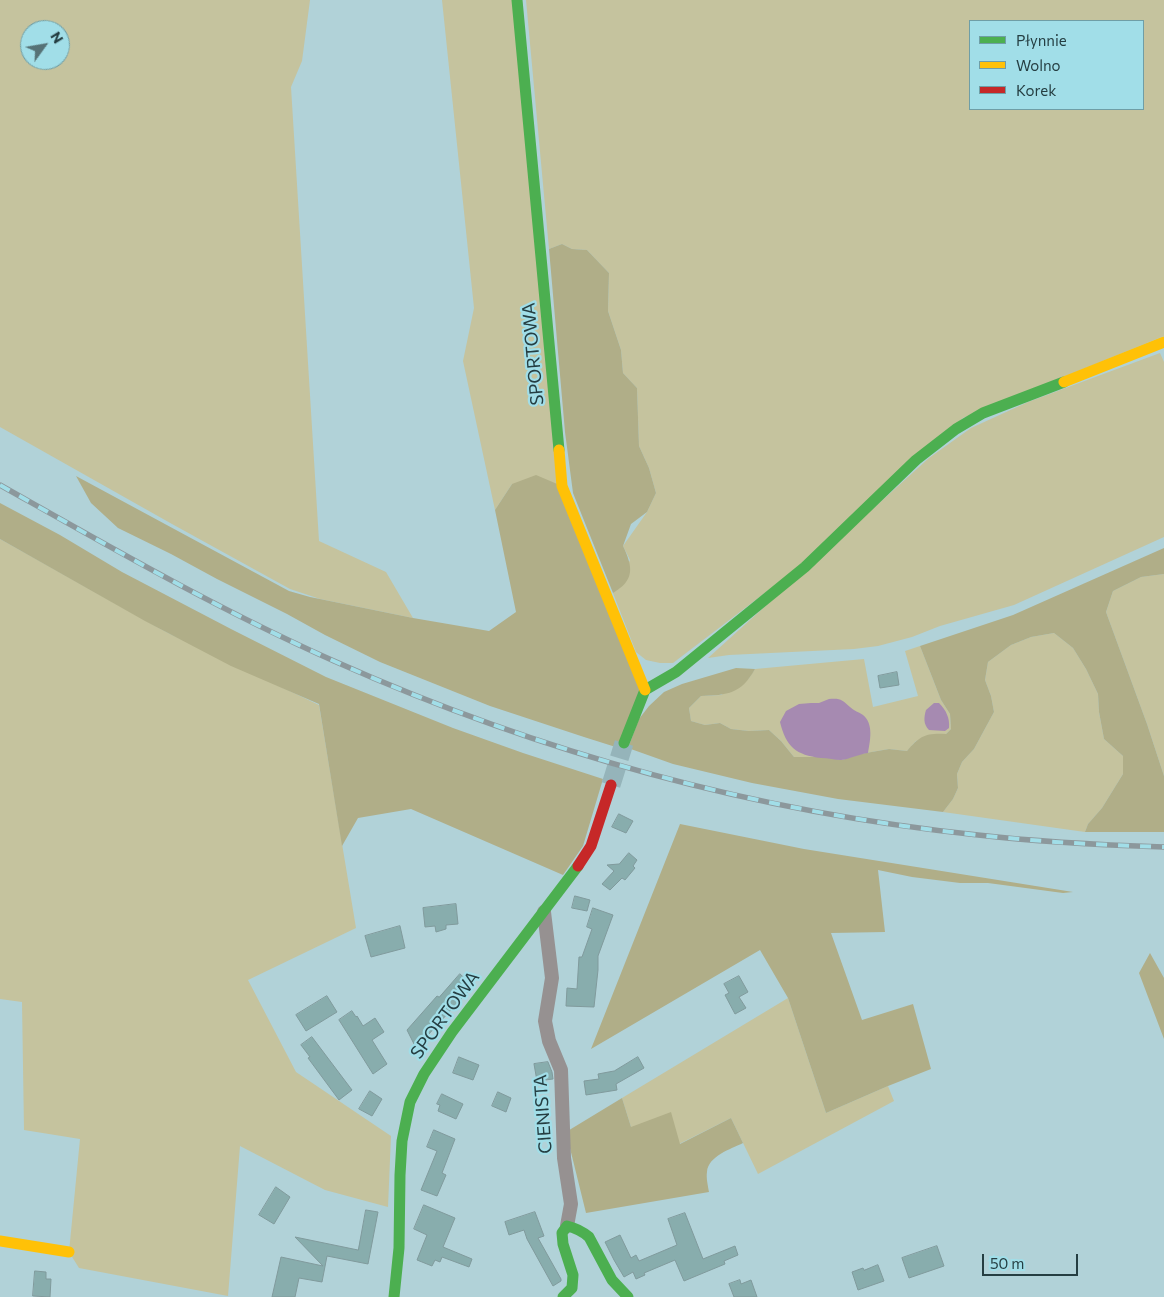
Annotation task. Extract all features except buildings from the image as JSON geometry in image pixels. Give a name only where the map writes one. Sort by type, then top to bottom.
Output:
[{"type":"street","name":"SPORTOWA","points":[[518,0],[562,486],[645,690]]},
{"type":"street","points":[[624,744],[645,690],[676,672],[805,567],[916,460],[956,428],[983,413],[1164,342]]},
{"type":"street","name":"SPORTOWA","points":[[394,1297],[402,1142],[410,1102],[424,1074],[452,1032],[574,872],[591,846],[611,785]]},
{"type":"street","name":"CIENISTA","points":[[544,912],[552,978],[545,1021],[549,1041],[561,1070],[564,1158],[571,1204],[567,1226],[562,1234],[563,1244],[573,1275],[572,1288],[563,1297]]},
{"type":"street","points":[[567,1226],[584,1230],[607,1273],[617,1287],[628,1297]]},
{"type":"street","points":[[0,1241],[70,1252]]},
{"type":"shaded area","points":[[0,0],[310,0],[302,61],[291,87],[319,541],[386,572],[413,618],[320,599],[290,589],[0,427]]},
{"type":"shaded area","points":[[442,0],[513,0],[562,486],[512,484],[495,510],[463,361],[474,308]]},
{"type":"shaded area","points":[[526,0],[1164,0],[1164,336],[963,418],[799,567],[673,663],[646,660],[636,652],[613,593],[630,560],[623,546],[647,512],[656,493],[649,468],[639,446],[637,388],[623,373],[621,350],[608,311],[609,273],[587,250],[572,249],[562,244],[549,249]]},
{"type":"shaded area","points":[[562,244],[572,249],[587,250],[609,273],[608,311],[621,350],[623,373],[637,388],[639,446],[649,468],[656,493],[647,512],[631,524],[623,546],[629,560],[630,573],[625,583],[613,593],[573,493],[565,432],[549,249]]},
{"type":"shaded area","points":[[1160,353],[1164,362],[1164,537],[1014,605],[940,626],[912,637],[878,646],[854,649],[729,655],[708,658],[929,458],[971,428],[1028,402]]},
{"type":"shaded area","points":[[536,475],[562,486],[645,690],[622,749],[490,706],[380,662],[325,635],[118,528],[91,503],[76,476],[289,591],[413,618],[489,631],[516,612],[495,510],[512,484]]},
{"type":"shaded area","points":[[0,503],[60,535],[122,572],[326,677],[453,728],[603,779],[583,846],[563,875],[411,809],[358,818],[342,846],[319,704],[231,666],[145,621],[0,539]]},
{"type":"shaded area","points":[[0,539],[168,633],[319,705],[356,928],[248,980],[296,1072],[391,1136],[388,1207],[325,1190],[240,1146],[228,1296],[79,1268],[69,1252],[80,1139],[24,1130],[22,1002],[0,999]]},
{"type":"shaded area","points":[[1164,548],[1164,574],[1141,577],[1113,591],[1106,612],[1164,776],[1164,832],[1085,832],[1088,824],[1102,808],[1123,774],[1123,756],[1104,739],[1098,694],[1086,669],[1073,648],[1054,633],[1031,637],[1011,645],[988,662],[985,680],[994,712],[974,749],[962,762],[957,774],[958,788],[953,799],[943,812],[838,799],[752,783],[673,764],[628,748],[639,719],[664,692],[682,684],[736,668],[755,669],[744,684],[733,692],[701,696],[689,708],[691,721],[705,725],[720,723],[731,729],[749,731],[769,730],[794,757],[823,757],[842,760],[860,754],[889,749],[907,751],[924,736],[946,734],[951,729],[950,714],[941,700],[920,646],[1013,615]]},
{"type":"shaded area","points":[[1164,574],[1164,776],[1106,612],[1113,591],[1141,577]]},
{"type":"shaded area","points":[[1054,633],[1073,648],[1086,669],[1098,694],[1104,739],[1123,756],[1123,774],[1102,808],[1088,824],[1085,832],[943,812],[953,799],[958,788],[957,774],[962,762],[974,749],[994,712],[985,680],[988,662],[1011,645],[1031,637]]},
{"type":"shaded area","points":[[920,646],[941,700],[950,714],[951,729],[946,734],[916,741],[907,751],[889,749],[860,754],[842,760],[823,757],[794,757],[769,730],[749,731],[731,729],[720,723],[705,725],[691,721],[689,708],[701,696],[721,695],[749,678],[755,669],[864,659],[873,707],[918,696],[905,651]]},
{"type":"shaded area","points":[[829,699],[841,700],[853,710],[863,715],[869,723],[870,743],[868,753],[841,760],[812,757],[799,752],[789,744],[782,731],[780,722],[786,711],[799,704],[819,703]]},
{"type":"shaded area","points":[[934,703],[939,703],[947,714],[949,728],[945,731],[929,730],[925,723],[926,710]]},
{"type":"shaded area","points":[[680,824],[804,849],[1073,892],[1063,893],[988,883],[960,883],[912,877],[878,870],[885,932],[831,933],[862,1020],[913,1004],[931,1069],[826,1113],[788,998],[760,950],[591,1049]]},
{"type":"shaded area","points":[[1150,953],[1164,978],[1164,1039],[1139,973]]},
{"type":"shaded area","points":[[788,998],[826,1113],[888,1086],[894,1101],[758,1174],[731,1118],[679,1144],[631,1127],[622,1098]]},
{"type":"shaded area","points":[[622,1098],[631,1127],[671,1112],[680,1144],[731,1118],[743,1143],[716,1157],[708,1166],[707,1182],[709,1192],[586,1213],[566,1132]]},
{"type":"tunnel","points":[[611,785],[624,743]]},
{"type":"railway","points":[[0,485],[165,577],[291,641],[411,694],[569,750],[649,774],[730,794],[812,811],[895,825],[1024,840],[1164,847]]},
{"type":"traffic: fast","points":[[517,0],[559,450]]},
{"type":"traffic: fast","points":[[624,743],[645,690],[676,672],[805,567],[916,460],[956,429],[983,413],[1064,382]]},
{"type":"traffic: fast","points":[[394,1297],[399,1248],[402,1141],[410,1102],[424,1074],[452,1032],[578,866]]},
{"type":"traffic: fast","points":[[563,1297],[572,1288],[573,1275],[563,1244],[562,1233],[567,1226],[579,1230],[589,1237],[612,1280],[628,1297]]},
{"type":"traffic: slow","points":[[1064,382],[1164,342]]},
{"type":"traffic: slow","points":[[559,450],[562,486],[645,690]]},
{"type":"traffic: slow","points":[[0,1241],[69,1252]]},
{"type":"traffic: jam","points":[[578,866],[591,846],[611,785]]}]
